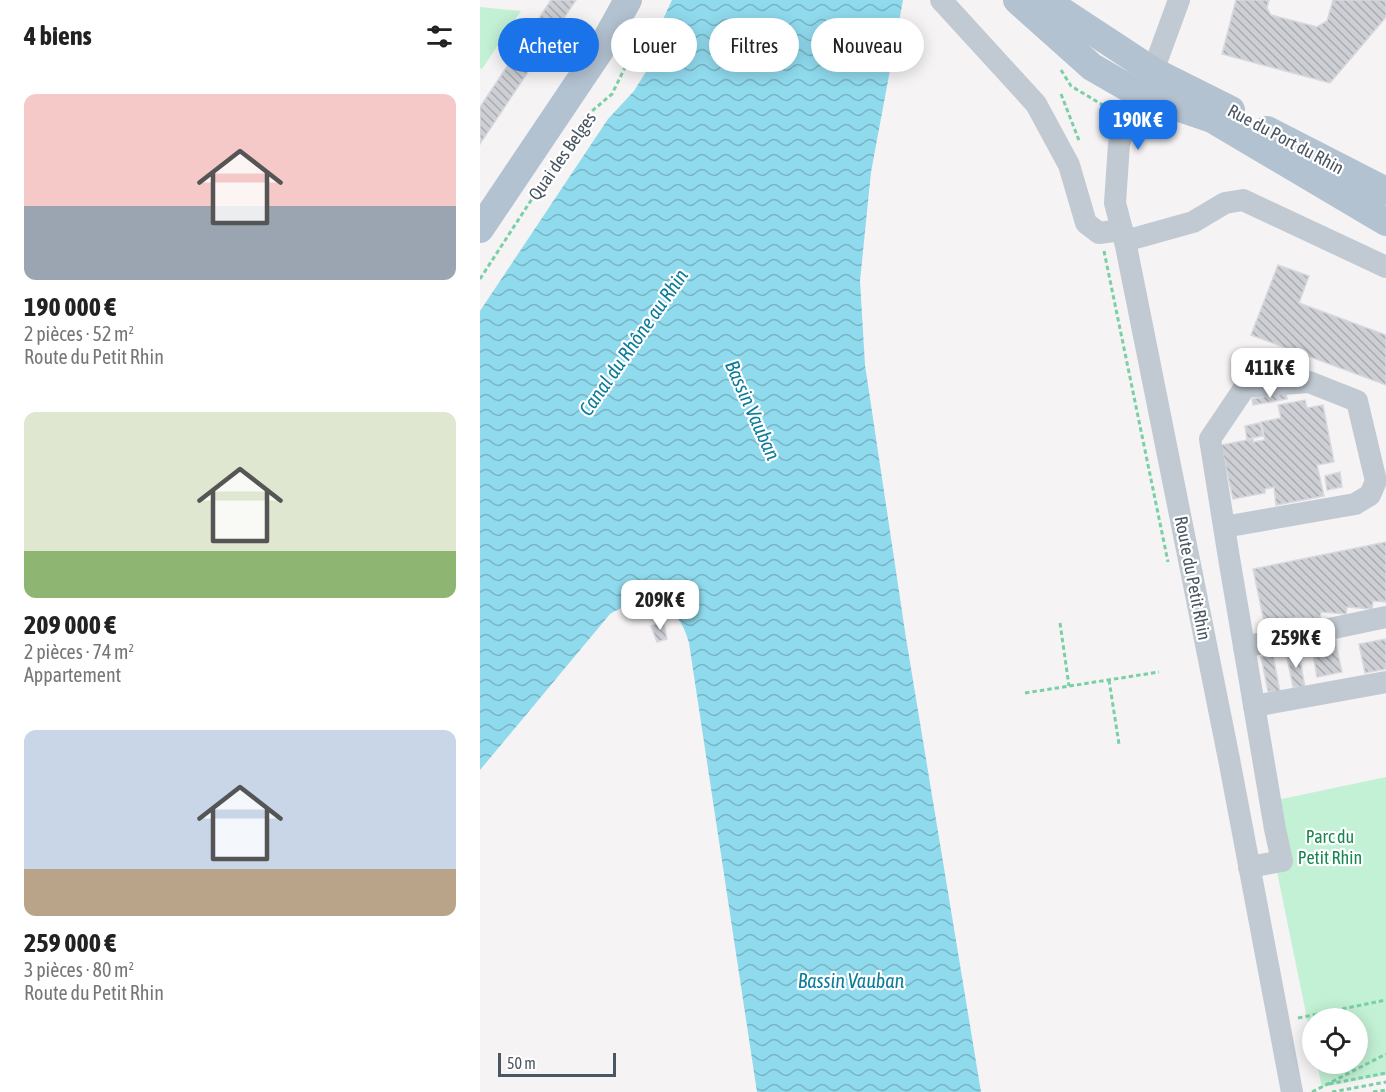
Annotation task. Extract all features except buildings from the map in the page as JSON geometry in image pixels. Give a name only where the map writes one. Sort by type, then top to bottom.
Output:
[{"type":"main road","points":[[1017,0],[1082,60],[1146,82]]},
{"type":"main road","points":[[1045,0],[1146,82]]},
{"type":"main road","name":"Quai des Belges","points":[[480,229],[598,52],[636,6]]},
{"type":"main road","name":"Rue du Port du Rhin","points":[[1146,82],[1270,152],[1386,222]]},
{"type":"main road","name":"Rue du Port du Rhin","points":[[1146,82],[1180,82],[1310,154],[1386,191]]},
{"type":"main road","name":"Rue du Port du Rhin","points":[[1270,152],[1310,167],[1386,202]]},
{"type":"street","points":[[941,0],[1036,104],[1069,165],[1086,223],[1099,233],[1124,236],[1193,222],[1225,203],[1243,200],[1386,267]]},
{"type":"street","name":"Route du Petit Rhin","points":[[1179,0],[1146,82],[1125,125],[1116,160],[1115,203],[1124,236],[1292,1092]]},
{"type":"street","points":[[1224,527],[1355,504],[1370,495],[1376,481],[1357,401],[1309,382],[1245,387],[1210,439],[1224,527],[1254,706],[1282,861],[1249,867]]},
{"type":"street","points":[[1244,647],[1386,617]]},
{"type":"street","points":[[1254,706],[1386,682]]},
{"type":"path","name":"Quai des Belges","points":[[480,279],[585,117],[612,94],[640,37],[636,6]]},
{"type":"path","points":[[1060,94],[1082,151]]},
{"type":"path","name":"Route du Petit Rhin","points":[[1099,233],[1170,570]]},
{"type":"path","points":[[1060,623],[1069,686]]},
{"type":"path","points":[[1025,693],[1159,672]]},
{"type":"path","points":[[1109,680],[1119,744]]},
{"type":"path","points":[[1298,1018],[1386,1000]]},
{"type":"path","points":[[1312,1092],[1386,1054]]},
{"type":"path","points":[[1324,1085],[1386,1073]]},
{"type":"path","points":[[1332,1092],[1386,1082]]},
{"type":"path","points":[[1373,1092],[1386,1090]]},
{"type":"green space","points":[[480,7],[521,11],[516,18],[498,18],[498,45],[482,69],[480,68]]},
{"type":"green space","name":"Parc du Petit Rhin","points":[[1386,777],[1386,1075],[1322,1087],[1319,1074],[1368,1074],[1368,1008],[1305,1008],[1263,803]]},
{"type":"water","points":[[672,0],[903,0],[900,18],[811,18],[811,72],[890,72],[871,172],[860,281],[865,365],[906,638],[981,1092],[757,1092],[689,643],[677,617],[669,609],[648,603],[636,604],[623,607],[610,614],[480,770],[480,311],[608,119],[634,91],[646,72],[697,72],[697,18],[664,18]]},
{"type":"water label","name":"Canal du Rhône au Rhin","points":[[633,342]]},
{"type":"water label","name":"Bassin Vauban","points":[[753,410]]},
{"type":"water label","name":"Bassin Vauban","points":[[851,980]]}]
